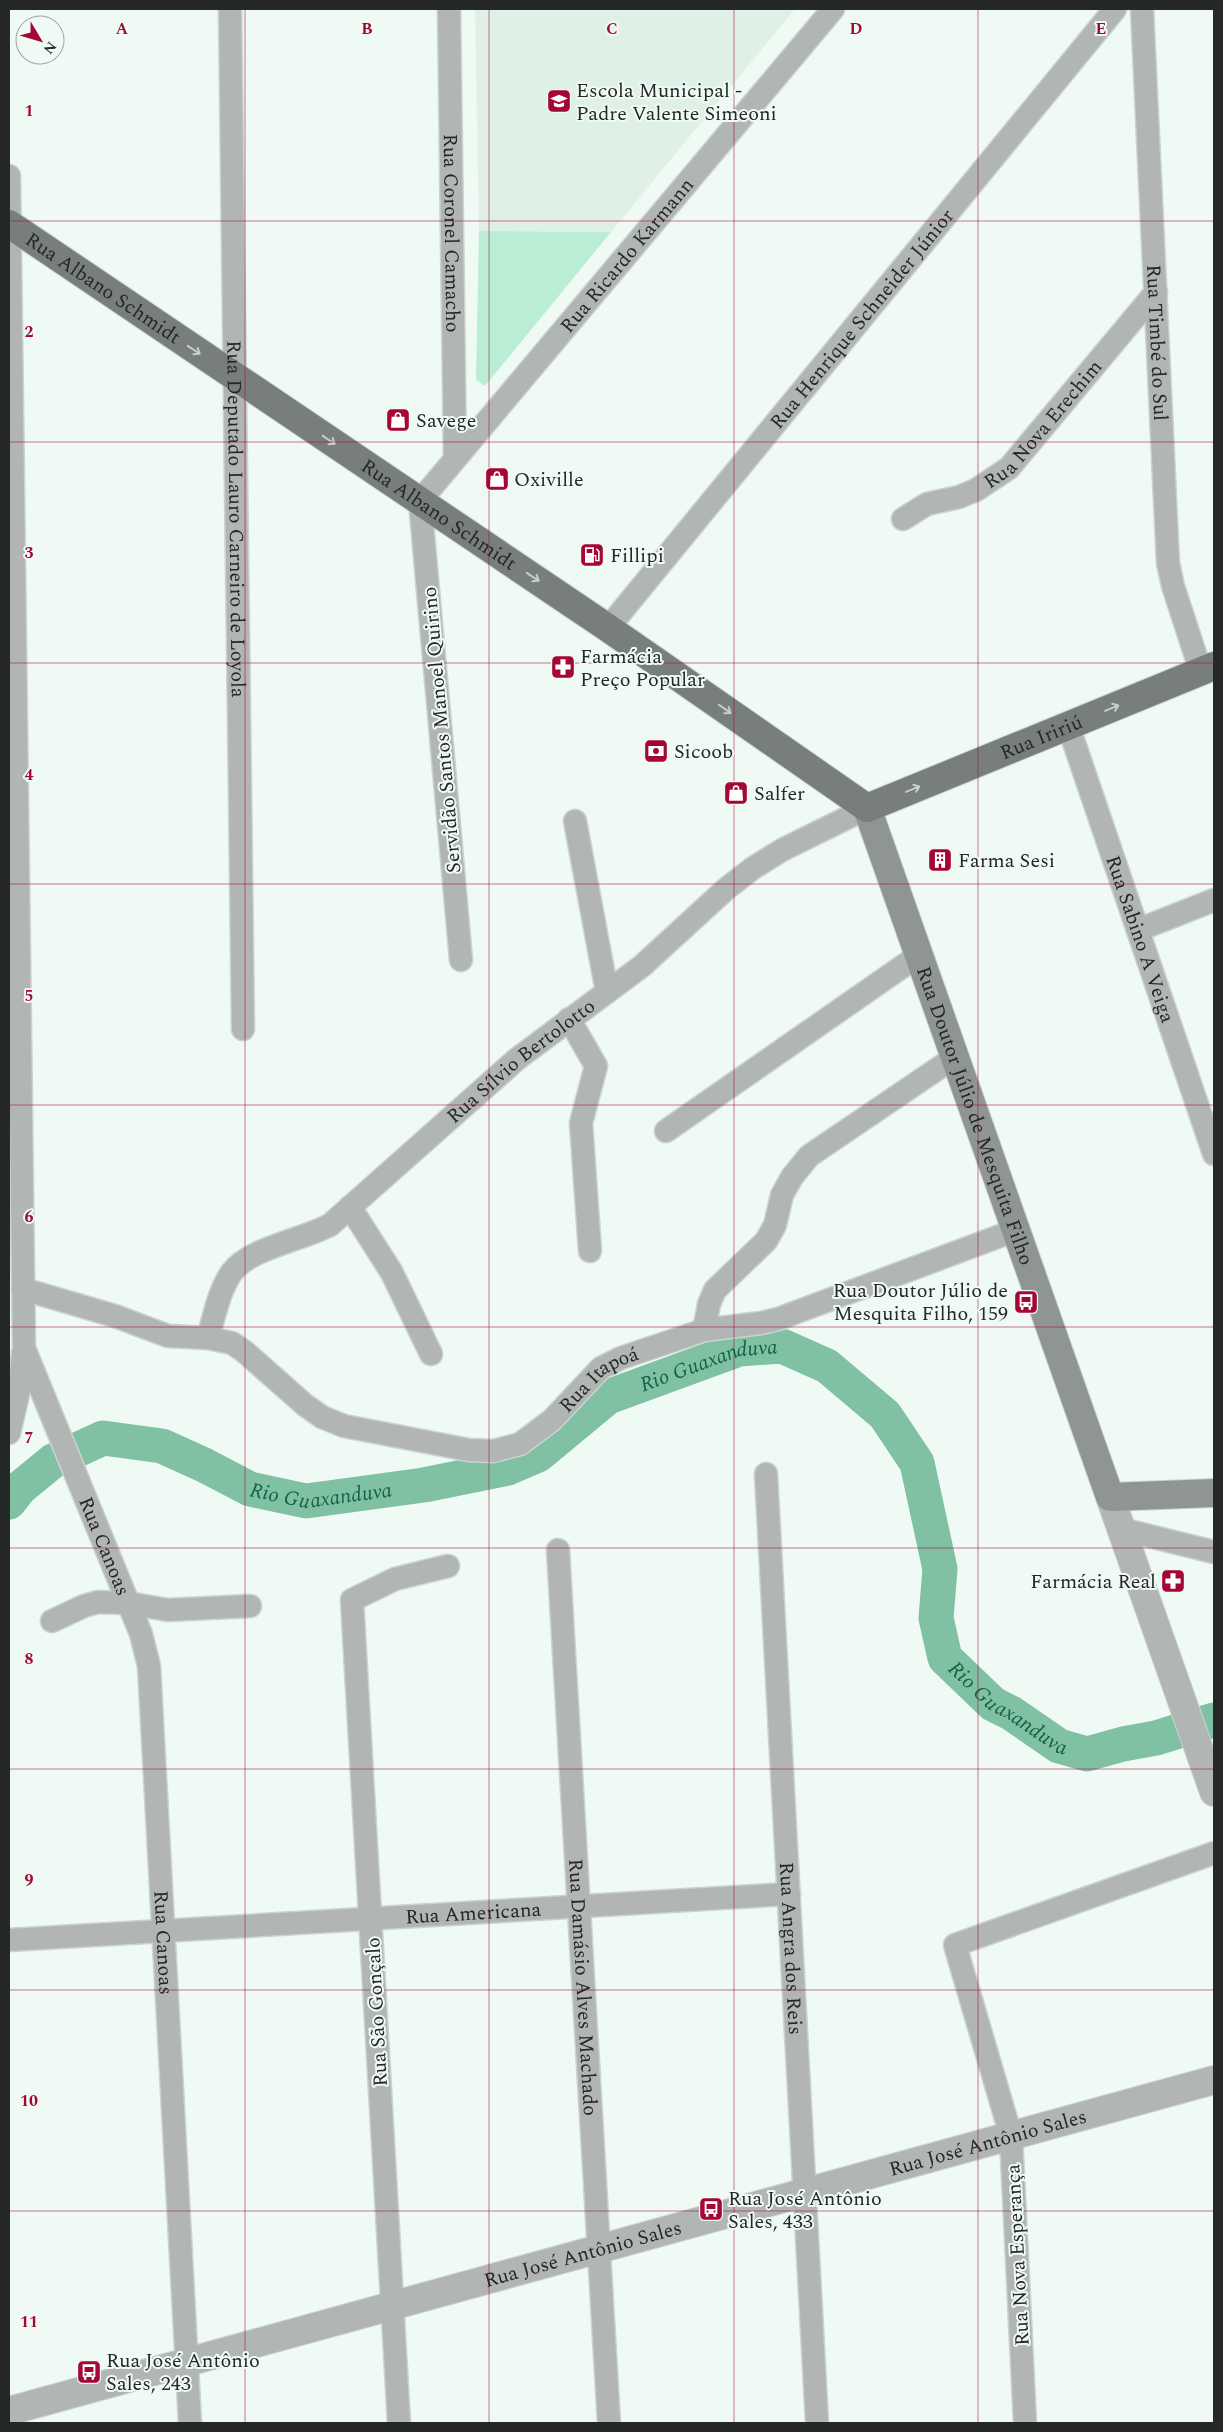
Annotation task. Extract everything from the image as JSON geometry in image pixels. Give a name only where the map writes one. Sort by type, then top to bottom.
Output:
[{"type":"main road","name":"Rua Albano Schmidt","points":[[9,224],[608,628],[868,808]]},
{"type":"main road","name":"Rua Iririú","points":[[868,808],[1208,669]]},
{"type":"main road","name":"Rua Doutor Júlio de Mesquita Filho","points":[[868,808],[1110,1498]]},
{"type":"main road","points":[[1110,1498],[1214,1493]]},
{"type":"street","name":"Rua Deputado Lauro Carneiro de Loyola","points":[[230,9],[243,1029]]},
{"type":"street","name":"Rua Coronel Camacho","points":[[450,9],[455,458]]},
{"type":"street","name":"Rua Ricardo Karmann","points":[[420,501],[832,9]]},
{"type":"street","name":"Rua Henrique Schneider Júnior","points":[[608,628],[1115,9]]},
{"type":"street","name":"Rua Timbé do Sul","points":[[1142,9],[1168,563],[1173,586],[1208,669]]},
{"type":"street","points":[[9,176],[12,706],[23,1289],[16,1350],[20,1386],[9,1433]]},
{"type":"street","name":"Rua Nova Erechim","points":[[903,519],[927,504],[959,497],[976,490],[1009,468],[1156,292]]},
{"type":"street","name":"Servidão Santos Manoel Quirino","points":[[420,501],[461,960]]},
{"type":"street","name":"Rua Sabino A Veiga","points":[[1068,726],[1214,1154]]},
{"type":"street","name":"Rua Sílvio Bertolotto","points":[[208,1338],[224,1288],[232,1273],[242,1262],[312,1235],[330,1226],[516,1060],[642,966],[726,889],[782,850],[868,808]]},
{"type":"street","points":[[575,821],[607,992]]},
{"type":"street","points":[[1138,930],[1214,900]]},
{"type":"street","points":[[666,1131],[919,955]]},
{"type":"street","points":[[569,1019],[596,1066],[581,1123],[590,1251]]},
{"type":"street","points":[[704,1330],[709,1304],[715,1290],[766,1241],[775,1225],[782,1195],[792,1177],[809,1156],[955,1057]]},
{"type":"street","points":[[350,1207],[392,1273],[431,1354]]},
{"type":"street","name":"Rua Itapoá","points":[[23,1289],[115,1316],[168,1336],[208,1338],[232,1344],[244,1352],[305,1405],[344,1426],[469,1450],[493,1451],[520,1444],[537,1432],[601,1368],[646,1349],[704,1330],[761,1324],[778,1319],[1016,1230]]},
{"type":"street","name":"Rua Canoas","points":[[16,1350],[60,1438],[141,1634],[149,1666],[190,2423]]},
{"type":"street","name":"Rua Angra dos Reis","points":[[766,1474],[817,2423]]},
{"type":"street","name":"Rua Doutor Júlio de Mesquita Filho","points":[[1110,1498],[1214,1792]]},
{"type":"street","points":[[1121,1529],[1214,1552]]},
{"type":"street","name":"Rua Damásio Alves Machado","points":[[558,1550],[608,2423]]},
{"type":"street","name":"Rua São Gonçalo","points":[[399,2423],[352,1600],[395,1579],[448,1566]]},
{"type":"street","points":[[52,1621],[84,1606],[98,1602],[128,1603],[168,1610],[250,1606]]},
{"type":"street","name":"Rua Nova Esperança","points":[[1025,2423],[1011,2136],[955,1945],[1214,1853]]},
{"type":"street","name":"Rua Americana","points":[[9,1940],[789,1894]]},
{"type":"street","name":"Rua José Antônio Sales","points":[[9,2411],[1214,2080]]},
{"type":"shaded area","name":"Escola Municipal - Padre Valente Simeoni","points":[[475,9],[795,9],[611,232],[479,231]]},
{"type":"shaded area","points":[[479,231],[611,232],[485,386],[476,380]]},
{"type":"shaded area","points":[[44,1451],[53,1461],[9,1497],[9,1482]]},
{"type":"waterway","name":"Rio Guaxanduva","points":[[9,1502],[20,1488],[53,1461],[103,1438],[162,1446],[250,1489],[306,1501],[424,1485],[508,1468],[538,1455],[608,1397],[739,1349],[782,1346],[827,1366],[885,1415],[917,1463],[940,1569],[936,1618],[945,1658],[993,1704],[1011,1713],[1059,1746],[1087,1754],[1123,1744],[1156,1738],[1214,1720]]},
{"type":"place","name":"Escola Municipal - Padre Valente Simeoni","points":[[559,101]]},
{"type":"place","name":"Savege","points":[[398,420]]},
{"type":"place","name":"Oxiville","points":[[497,479]]},
{"type":"place","name":"Fillipi","points":[[592,555]]},
{"type":"place","name":"Farmácia Preço Popular","points":[[563,667]]},
{"type":"place","name":"Sicoob","points":[[656,751]]},
{"type":"place","name":"Salfer","points":[[736,793]]},
{"type":"place","name":"Farma Sesi","points":[[940,860]]},
{"type":"place","name":"Rua Doutor Júlio de Mesquita Filho, 159","points":[[1026,1302]]},
{"type":"place","name":"Farmácia Real","points":[[1173,1581]]},
{"type":"place","name":"Rua José Antônio Sales, 433","points":[[711,2209]]},
{"type":"place","name":"Rua José Antônio Sales, 243","points":[[89,2372]]}]
